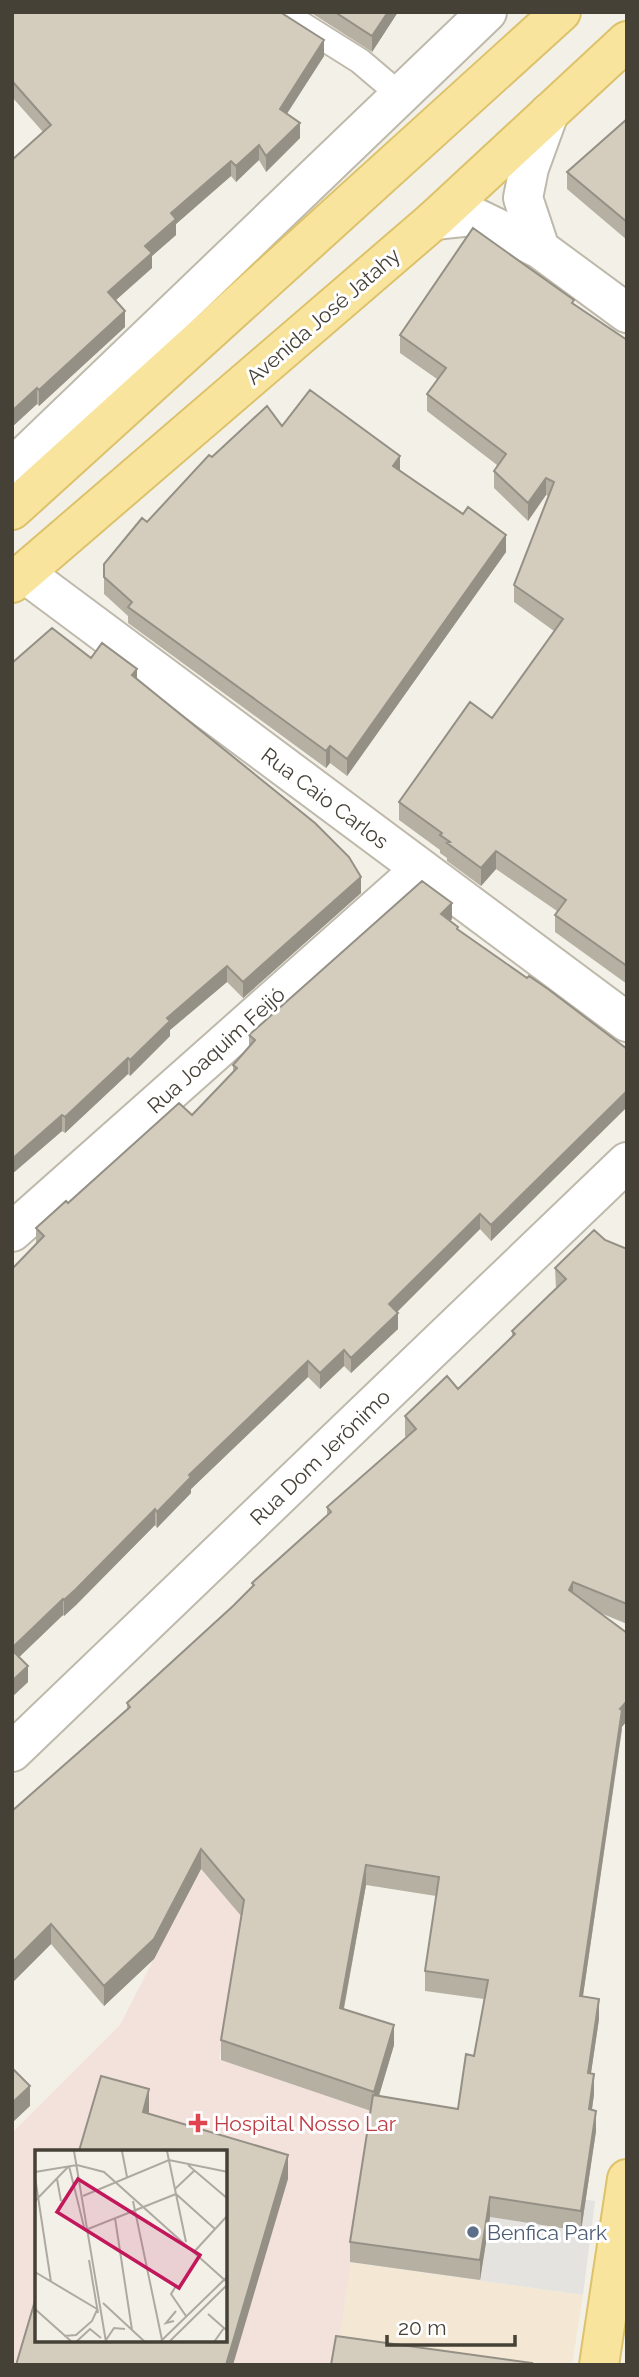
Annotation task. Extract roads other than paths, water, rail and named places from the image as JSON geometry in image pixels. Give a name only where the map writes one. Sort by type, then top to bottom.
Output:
[{"type":"main road","points":[[12,510],[561,12]]},
{"type":"main road","name":"Avenida José Jatahy","points":[[18,578],[434,220],[627,41]]},
{"type":"main road","points":[[599,2365],[621,2254],[627,2179]]},
{"type":"street","points":[[12,468],[487,12]]},
{"type":"street","points":[[540,249],[523,198],[529,168],[549,113]]},
{"type":"street","points":[[434,220],[472,216],[540,249],[627,313]]},
{"type":"street","name":"Rua Caio Carlos","points":[[18,578],[421,869],[627,1022]]},
{"type":"street","name":"Rua Joaquim Feijó","points":[[12,1231],[421,869]]},
{"type":"street","name":"Rua Dom Jerônimo","points":[[12,1752],[627,1162]]},
{"type":"lane","points":[[282,12],[360,61],[400,95]]},
{"type":"place","name":"Hospital Nosso Lar","points":[[198,2123]]},
{"type":"place","name":"Benfica Park","points":[[473,2232]]}]
